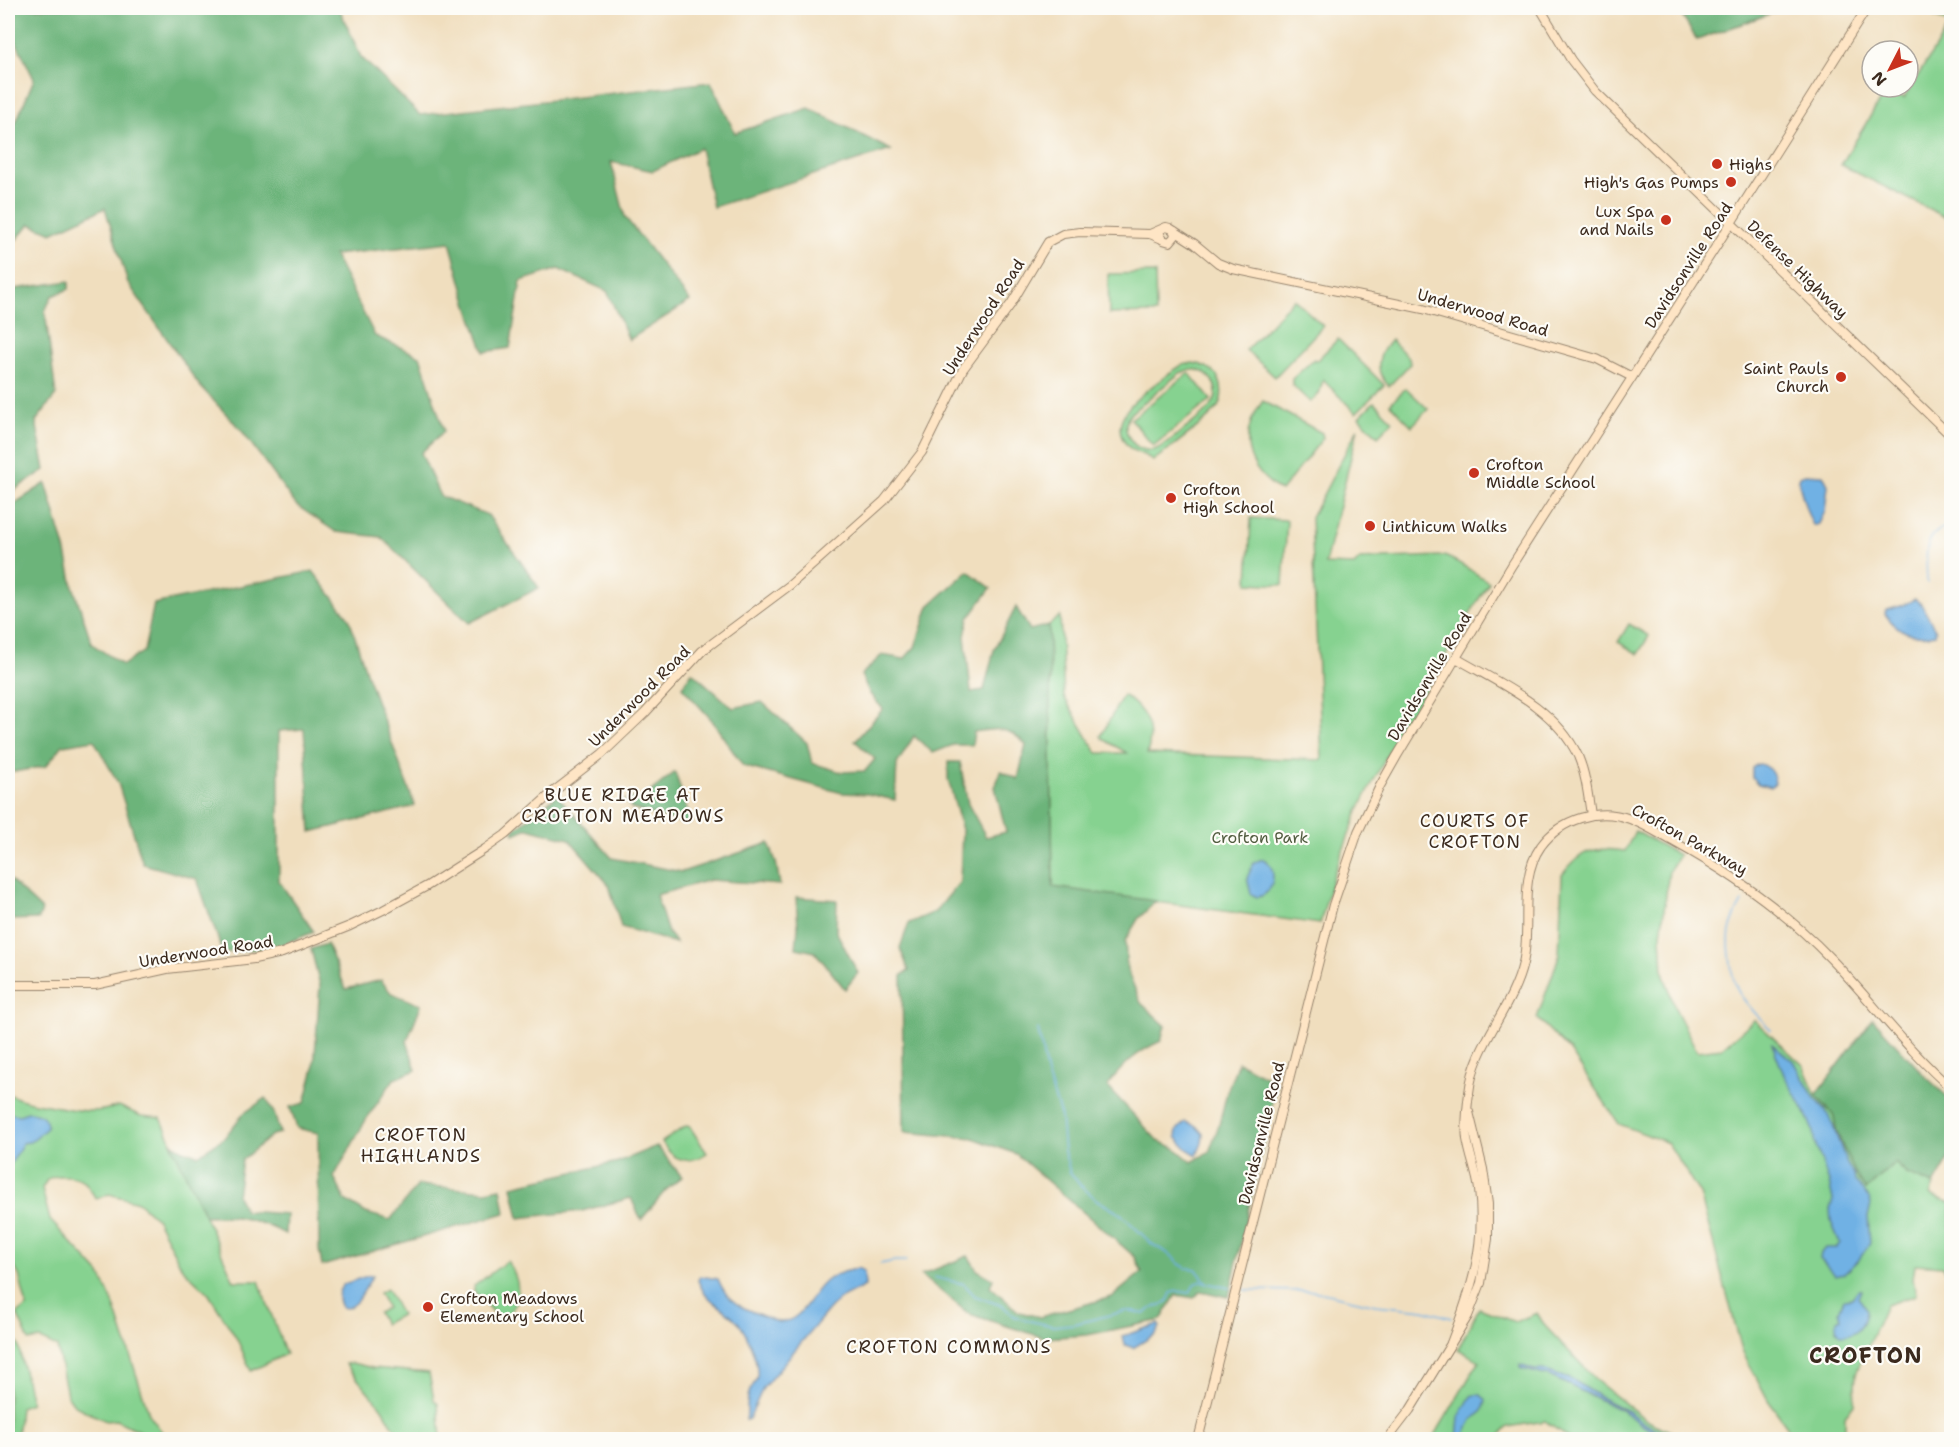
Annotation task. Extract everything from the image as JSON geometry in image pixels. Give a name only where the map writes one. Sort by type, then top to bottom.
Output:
[{"type":"street","name":"Defense Highway","points":[[1540,8],[1571,60],[1595,91],[1952,436]]},
{"type":"street","name":"Davidsonville Road","points":[[1198,1440],[1341,877],[1358,832],[1380,786],[1512,565],[1867,8]]},
{"type":"street","points":[[1173,240],[1174,231],[1168,227],[1162,235],[1168,242],[1189,240]]},
{"type":"street","name":"Underwood Road","points":[[1174,231],[1218,263],[1233,269],[1423,309],[1597,359],[1632,377]]},
{"type":"street","name":"Underwood Road","points":[[8,985],[95,984],[167,969],[254,959],[282,953],[383,910],[427,886],[485,849],[505,835],[552,792],[602,753],[645,713],[702,651],[790,585],[877,509],[922,452],[967,363],[1011,304],[1048,242],[1057,236],[1071,232],[1162,235]]},
{"type":"street","points":[[1456,658],[1529,701],[1556,724],[1570,741],[1582,767],[1591,815]]},
{"type":"street","name":"Crofton Parkway","points":[[1387,1440],[1410,1410],[1451,1343],[1474,1281],[1480,1239],[1478,1187],[1467,1137],[1466,1120],[1471,1081],[1478,1058],[1510,1000],[1523,964],[1527,934],[1527,883],[1531,866],[1541,846],[1554,832],[1570,822],[1591,815],[1621,816],[1641,824],[1714,864],[1789,919],[1832,960],[1930,1069],[1952,1089]]},
{"type":"green space","points":[[8,8],[339,8],[361,57],[420,115],[711,82],[735,133],[809,108],[891,150],[713,207],[700,148],[653,171],[611,162],[625,217],[690,301],[629,340],[607,291],[558,269],[521,281],[510,348],[484,352],[450,242],[334,255],[375,336],[420,356],[444,431],[421,453],[440,496],[488,515],[539,588],[469,623],[381,537],[336,532],[296,505],[242,431],[199,385],[128,283],[105,208],[52,233],[30,224],[8,249],[8,132],[16,122],[34,79],[8,25]]},
{"type":"green space","points":[[1677,8],[1779,8],[1780,10],[1697,40]]},
{"type":"green space","points":[[1918,8],[1951,8],[1951,220],[1841,165],[1881,99],[1920,99],[1920,72],[1950,24]]},
{"type":"green space","points":[[1155,273],[1156,313],[1109,314],[1108,274]]},
{"type":"green space","points":[[69,281],[69,289],[52,296],[45,311],[56,395],[36,421],[45,470],[8,494],[8,290]]},
{"type":"green space","points":[[1294,299],[1323,326],[1275,377],[1246,350]]},
{"type":"green space","points":[[1338,339],[1384,385],[1356,413],[1323,380],[1319,394],[1310,402],[1292,385],[1292,379],[1314,359],[1316,361]]},
{"type":"green space","points":[[1391,340],[1409,358],[1410,364],[1389,386],[1381,374],[1379,363],[1383,351]]},
{"type":"green space","points":[[1193,363],[1212,371],[1220,383],[1221,400],[1213,413],[1153,461],[1132,450],[1126,444],[1121,433],[1121,422],[1134,402],[1182,365]],"holes":[[[1191,369],[1208,376],[1215,386],[1215,399],[1209,409],[1159,448],[1147,450],[1134,444],[1126,429],[1126,422],[1131,413],[1180,373]]]},
{"type":"green space","points":[[1189,373],[1211,400],[1153,446],[1131,419]]},
{"type":"green space","points":[[1406,388],[1428,409],[1412,426],[1390,404]]},
{"type":"green space","points":[[1263,401],[1322,433],[1323,438],[1281,491],[1259,472],[1249,450],[1250,426]]},
{"type":"green space","points":[[1374,402],[1393,421],[1378,436],[1359,417]]},
{"type":"green space","name":"Crofton Park","points":[[1358,428],[1325,564],[1354,565],[1360,559],[1443,556],[1460,563],[1489,582],[1389,751],[1359,809],[1333,876],[1320,924],[1053,888],[1049,625],[1060,616],[1064,697],[1097,753],[1127,753],[1101,736],[1123,695],[1137,707],[1146,720],[1150,736],[1147,754],[1322,760],[1311,518]]},
{"type":"green space","points":[[46,483],[66,552],[73,586],[92,644],[123,665],[144,651],[154,604],[313,571],[349,618],[368,678],[415,806],[311,832],[304,729],[279,731],[279,881],[314,932],[276,947],[223,953],[197,879],[143,864],[118,783],[94,740],[63,745],[46,766],[8,773],[8,588],[13,587],[8,546],[8,508]]},
{"type":"green space","points":[[1251,518],[1287,520],[1283,585],[1248,583]]},
{"type":"green space","points":[[968,571],[991,588],[969,618],[965,636],[971,692],[984,690],[994,650],[1016,607],[1030,630],[1049,625],[1053,887],[1156,901],[1138,919],[1125,941],[1127,970],[1141,1003],[1165,1025],[1161,1041],[1131,1060],[1107,1086],[1158,1141],[1175,1148],[1192,1162],[1209,1152],[1238,1062],[1277,1082],[1229,1297],[1201,1291],[1194,1298],[1176,1295],[1161,1320],[1087,1335],[1045,1338],[969,1314],[921,1275],[968,1256],[977,1270],[993,1279],[990,1286],[1019,1312],[1040,1317],[1112,1297],[1142,1272],[1135,1257],[1016,1154],[973,1138],[904,1132],[902,975],[909,971],[900,948],[909,923],[935,912],[960,882],[962,830],[948,779],[948,762],[960,762],[968,804],[986,837],[1006,832],[995,787],[1001,771],[1018,779],[1026,745],[1008,731],[989,730],[974,732],[972,745],[953,745],[933,753],[914,736],[897,764],[895,800],[868,794],[842,793],[743,766],[711,719],[682,687],[692,672],[733,708],[762,702],[807,743],[812,763],[841,772],[865,771],[875,759],[855,741],[883,709],[870,694],[861,675],[882,655],[904,659],[915,647],[929,606]]},
{"type":"green space","points":[[1629,624],[1649,636],[1638,654],[1618,642]]},
{"type":"green space","points":[[675,772],[691,822],[687,824],[632,809],[625,800],[645,796]]},
{"type":"green space","points":[[557,795],[612,858],[682,872],[769,843],[776,862],[780,885],[710,880],[656,895],[668,933],[676,943],[621,927],[609,885],[569,839],[528,828],[514,834],[513,831]]},
{"type":"green space","points":[[1635,831],[1679,855],[1669,871],[1661,935],[1663,972],[1675,1008],[1697,1051],[1722,1048],[1754,1020],[1803,1065],[1816,1095],[1834,1116],[1842,1145],[1858,1179],[1866,1190],[1895,1163],[1907,1174],[1934,1185],[1930,1195],[1951,1203],[1951,1284],[1943,1266],[1915,1264],[1913,1279],[1916,1295],[1886,1305],[1856,1373],[1854,1404],[1845,1416],[1845,1439],[1796,1439],[1768,1400],[1742,1350],[1700,1194],[1668,1143],[1619,1124],[1570,1051],[1537,1018],[1559,956],[1562,875],[1576,859],[1589,851],[1605,849],[1625,851]]},
{"type":"green space","points":[[8,878],[42,910],[39,919],[8,920]]},
{"type":"green space","points":[[796,897],[837,900],[836,931],[858,973],[845,989],[815,952],[796,948],[798,927]]},
{"type":"green space","points":[[327,944],[346,989],[381,980],[391,993],[421,1005],[407,1041],[416,1070],[394,1079],[367,1118],[334,1177],[345,1200],[366,1213],[390,1220],[418,1185],[486,1191],[501,1188],[505,1213],[322,1266],[319,1250],[318,1133],[297,1128],[290,1107],[305,1103],[314,1068],[320,985],[311,949]]},
{"type":"green space","points":[[1873,1019],[1924,1075],[1951,1100],[1951,1156],[1934,1185],[1907,1174],[1895,1163],[1866,1190],[1858,1179],[1842,1145],[1834,1116],[1816,1095]]},
{"type":"green space","points":[[8,1094],[32,1102],[82,1111],[103,1110],[119,1106],[141,1116],[161,1118],[234,1281],[259,1281],[286,1354],[251,1371],[237,1339],[208,1293],[182,1268],[156,1218],[138,1202],[109,1194],[97,1199],[82,1180],[69,1176],[54,1177],[47,1180],[42,1189],[50,1220],[100,1274],[114,1305],[149,1414],[167,1439],[145,1439],[144,1433],[116,1420],[106,1421],[75,1406],[67,1395],[57,1347],[40,1339],[29,1341],[17,1314],[27,1307],[19,1275],[8,1256]]},
{"type":"green space","points":[[266,1098],[274,1113],[280,1133],[272,1135],[242,1160],[237,1196],[245,1211],[286,1214],[285,1234],[246,1219],[205,1216],[171,1143],[198,1155],[225,1137],[243,1114]]},
{"type":"green space","points":[[686,1126],[690,1127],[707,1153],[688,1160],[676,1157],[666,1149],[662,1142]]},
{"type":"green space","points":[[657,1146],[682,1177],[665,1191],[641,1220],[631,1198],[582,1211],[519,1218],[512,1186],[618,1162]]},
{"type":"green space","points":[[507,1261],[515,1275],[518,1290],[515,1304],[506,1318],[496,1316],[474,1291],[474,1286]]},
{"type":"green space","points":[[387,1289],[401,1315],[384,1324],[378,1313],[387,1308],[379,1293]]},
{"type":"green space","points":[[1479,1308],[1515,1322],[1537,1313],[1545,1326],[1598,1382],[1649,1422],[1688,1439],[1570,1439],[1545,1421],[1508,1427],[1497,1439],[1432,1440],[1479,1361],[1458,1349]]},
{"type":"green space","points":[[18,1343],[31,1403],[20,1407],[17,1439],[8,1439],[8,1347]]},
{"type":"green space","points":[[352,1363],[373,1368],[429,1373],[434,1400],[438,1404],[441,1439],[380,1439],[396,1430],[381,1407],[345,1364]]},
{"type":"water","points":[[1823,475],[1828,485],[1825,511],[1819,524],[1814,526],[1798,479],[1799,476]]},
{"type":"water","points":[[1915,599],[1921,604],[1936,631],[1935,634],[1920,635],[1907,632],[1895,625],[1885,614],[1886,610]]},
{"type":"water","points":[[1758,764],[1765,766],[1772,773],[1775,783],[1771,787],[1758,784],[1752,777],[1752,768]]},
{"type":"water","points":[[1263,859],[1271,868],[1273,880],[1268,891],[1257,897],[1251,894],[1247,878],[1254,862]]},
{"type":"water","points":[[1772,1044],[1793,1061],[1814,1097],[1825,1109],[1855,1181],[1871,1204],[1868,1217],[1870,1243],[1858,1261],[1844,1274],[1836,1276],[1820,1259],[1825,1248],[1836,1248],[1840,1243],[1831,1222],[1830,1209],[1833,1200],[1829,1182],[1813,1131],[1784,1075]]},
{"type":"water","points":[[28,1112],[42,1116],[46,1120],[47,1128],[30,1142],[22,1143],[8,1169],[8,1113],[19,1115]]},
{"type":"water","points":[[1185,1122],[1196,1126],[1203,1134],[1197,1155],[1187,1149],[1176,1137],[1177,1130]]},
{"type":"water","points":[[858,1268],[864,1271],[865,1286],[838,1300],[831,1307],[763,1388],[749,1419],[746,1420],[748,1396],[757,1376],[753,1353],[738,1322],[713,1301],[700,1286],[698,1280],[700,1276],[718,1279],[735,1303],[778,1322],[794,1318],[821,1286],[831,1278],[842,1272]]},
{"type":"water","points":[[373,1275],[356,1302],[347,1308],[341,1307],[338,1295],[344,1284]]},
{"type":"water","points":[[1858,1290],[1862,1290],[1859,1298],[1866,1309],[1864,1319],[1856,1331],[1841,1335],[1836,1329],[1837,1320],[1841,1318],[1839,1311],[1844,1299],[1852,1298]]},
{"type":"water","points":[[1158,1324],[1160,1327],[1156,1334],[1133,1348],[1125,1345],[1123,1336]]},
{"type":"water","points":[[1520,1365],[1575,1381],[1629,1412],[1645,1424],[1678,1439],[1671,1439],[1645,1427],[1621,1410],[1549,1376],[1522,1369]]},
{"type":"water","points":[[1481,1395],[1486,1401],[1483,1411],[1472,1420],[1462,1439],[1457,1439],[1459,1417],[1471,1396]]},
{"type":"waterway","points":[[1927,583],[1927,548],[1933,535],[1952,524]]},
{"type":"waterway","points":[[1742,902],[1730,932],[1729,946],[1733,978],[1742,996],[1771,1030]]},
{"type":"waterway","points":[[1038,1029],[1047,1075],[1061,1117],[1064,1151],[1070,1172],[1080,1185],[1097,1200],[1122,1215],[1152,1244],[1172,1256],[1178,1263],[1186,1268],[1196,1269],[1207,1283],[1229,1288]]},
{"type":"waterway","points":[[880,1264],[906,1261]]},
{"type":"waterway","points":[[933,1277],[964,1284],[975,1296],[1003,1306],[1021,1319],[1053,1326],[1074,1324],[1126,1311],[1144,1314],[1155,1306],[1165,1304],[1171,1293],[1177,1291],[1190,1293],[1194,1284],[1205,1282]]},
{"type":"waterway","points":[[1244,1290],[1314,1291],[1376,1305],[1424,1310],[1451,1318]]},
{"type":"place","name":"Highs","points":[[1717,164]]},
{"type":"place","name":"High's Gas Pumps","points":[[1731,182]]},
{"type":"place","name":"Lux Spa and Nails","points":[[1666,220]]},
{"type":"place","name":"Saint Pauls Church","points":[[1841,377]]},
{"type":"place","name":"Crofton Middle School","points":[[1474,473]]},
{"type":"place","name":"Crofton High School","points":[[1171,498]]},
{"type":"place","name":"Linthicum Walks","points":[[1370,526]]},
{"type":"place","name":"Crofton Meadows Elementary School","points":[[428,1307]]},
{"type":"district","name":"BLUE RIDGE AT CROFTON MEADOWS","points":[[623,805]]},
{"type":"district","name":"COURTS OF CROFTON","points":[[1475,831]]},
{"type":"district","name":"CROFTON HIGHLANDS","points":[[421,1145]]},
{"type":"district","name":"CROFTON COMMONS","points":[[949,1347]]},
{"type":"district","name":"CROFTON","points":[[1866,1355]]}]
